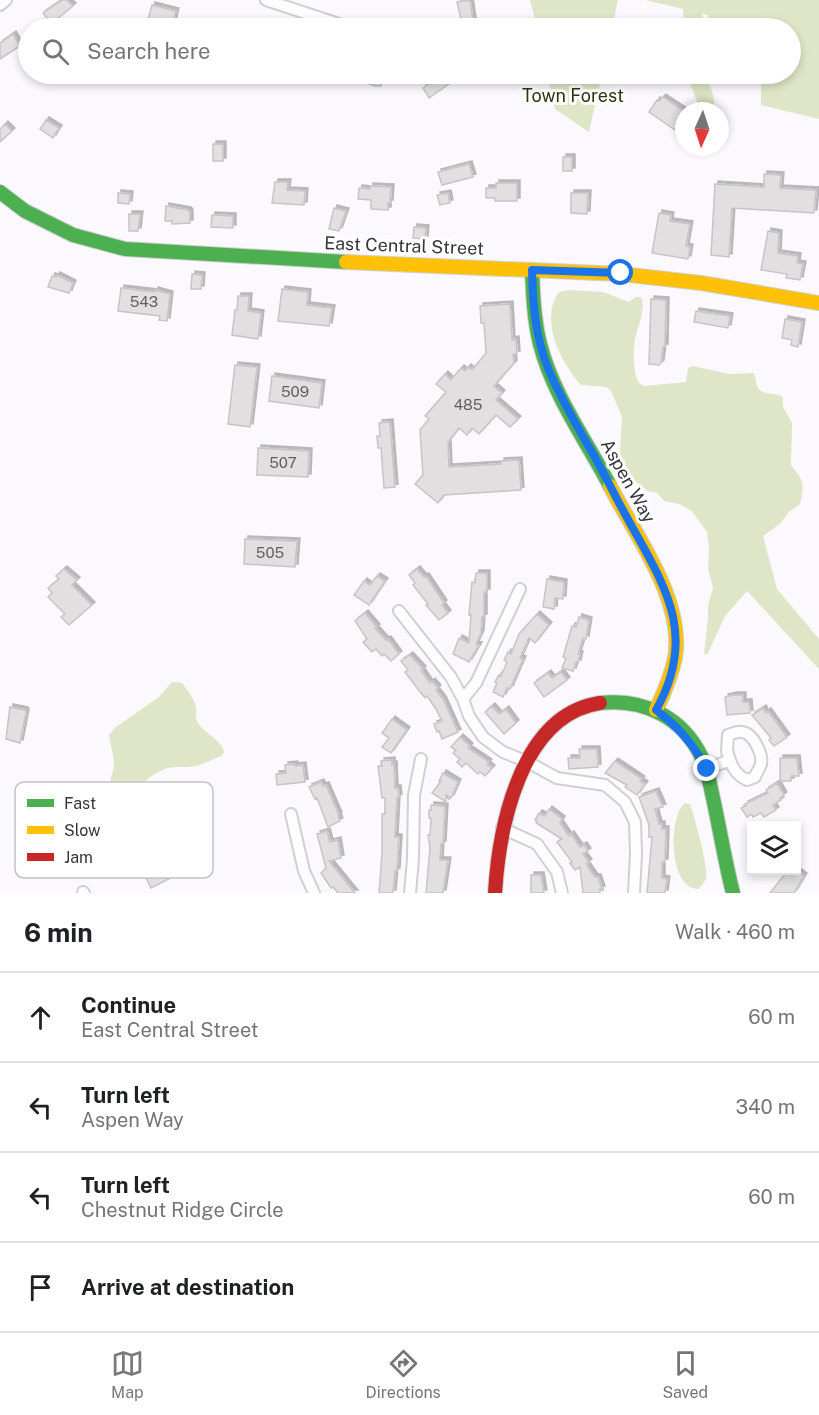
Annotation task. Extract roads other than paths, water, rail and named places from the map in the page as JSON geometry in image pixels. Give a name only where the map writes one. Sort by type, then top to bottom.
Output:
[{"type":"street","points":[[0,4],[6,0]]},
{"type":"street","points":[[266,0],[321,18]]},
{"type":"street","name":"East Central Street","points":[[0,192],[25,211],[73,235],[125,249],[634,275],[700,283],[819,303]]},
{"type":"street","name":"Aspen Way","points":[[532,270],[533,309],[538,341],[549,369],[576,425],[650,557],[672,606],[676,639],[673,669],[656,710]]},
{"type":"street","points":[[463,699],[476,683],[520,589]]},
{"type":"street","points":[[399,611],[451,677],[469,716],[483,737],[503,752],[528,762],[557,778],[605,785],[625,802],[635,822],[634,893]]},
{"type":"street","points":[[495,893],[502,828],[511,800],[528,762],[541,741],[552,728],[576,709],[617,702],[639,704],[656,710],[673,722],[697,749],[707,769],[727,874],[733,893]]},
{"type":"street","points":[[411,893],[414,795],[421,759]]},
{"type":"street","points":[[707,769],[730,760]]},
{"type":"street","points":[[291,814],[304,871],[314,893]]},
{"type":"street","points":[[502,828],[537,844],[557,872],[562,893]]},
{"type":"park label","name":"Town Forest","points":[[573,96]]}]
